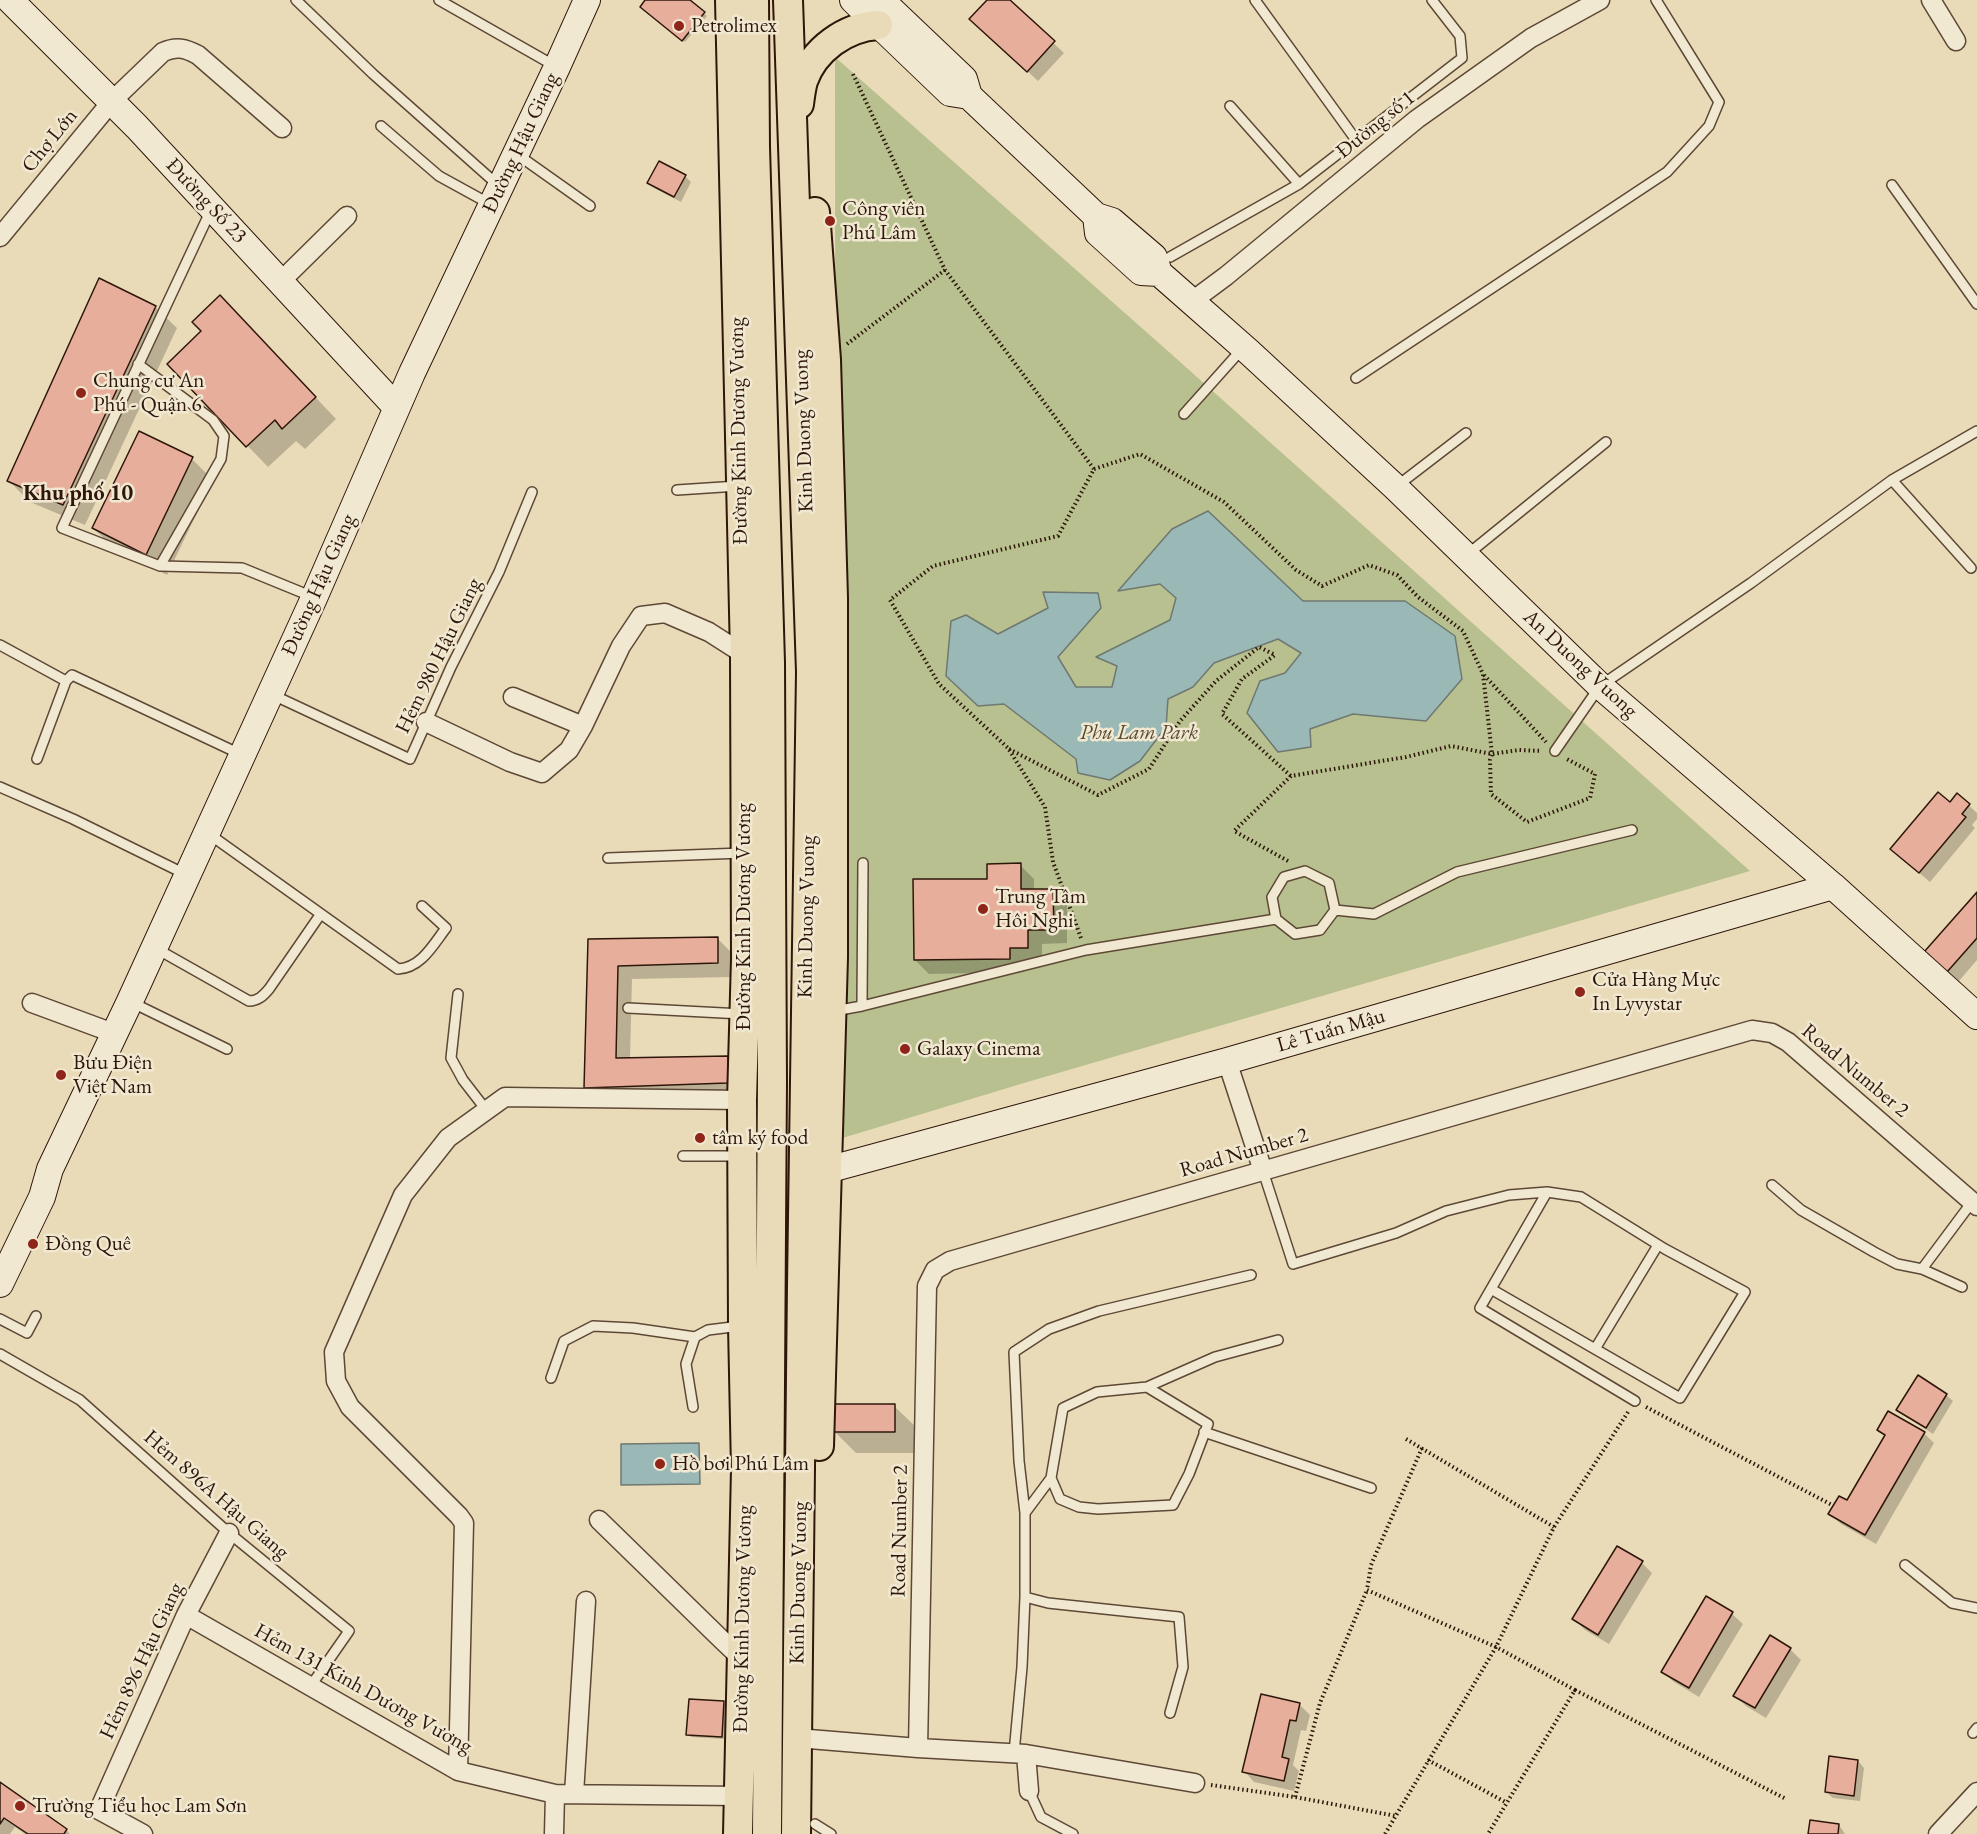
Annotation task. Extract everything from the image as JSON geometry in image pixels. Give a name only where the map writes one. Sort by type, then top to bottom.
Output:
[{"type":"main road","name":"Đường Số 23","points":[[10,0],[112,101],[396,407]]},
{"type":"main road","name":"Đường Hậu Giang","points":[[0,1284],[42,1197],[50,1169],[116,1034],[314,598],[396,407],[587,0]]},
{"type":"main road","name":"Đường Kinh Dương Vương","points":[[730,0],[745,655],[744,853],[757,1013],[772,1093],[755,1661],[738,1796],[738,1834]]},
{"type":"main road","name":"Đường Kinh Dương Vương","points":[[754,0],[770,663],[773,959],[757,1013],[742,1100],[746,1469],[755,1661]]},
{"type":"main road","name":"Kinh Duong Vuong","points":[[788,0],[811,672],[818,1011],[806,1739],[815,1832]]},
{"type":"main road","points":[[757,1013],[818,1011],[833,598],[826,360],[811,161],[805,147],[793,135],[803,81],[816,59],[832,43],[850,30],[865,26],[879,12],[853,0]]},
{"type":"main road","name":"An Duong Vuong","points":[[879,12],[950,93],[969,96],[1096,216],[1112,221],[1164,265],[1191,302],[1395,487],[1600,686],[1833,886],[1977,1016]]},
{"type":"main road","name":"Lê Tuấn Mậu","points":[[815,1173],[1227,1061],[1833,886]]},
{"type":"main road","name":"Đường Hậu Giang","points":[[0,1256],[32,1191],[50,1169]]},
{"type":"main road","name":"Đường Kinh Dương Vương","points":[[749,1723],[767,1834]]},
{"type":"street","name":"Đường số 1","points":[[1191,302],[1226,276],[1417,119],[1531,38],[1600,0]]},
{"type":"street","points":[[1931,0],[1956,41]]},
{"type":"street","name":"Chợ Lớn","points":[[0,237],[126,85],[163,52],[172,48],[182,48],[198,55],[282,128]]},
{"type":"street","points":[[280,282],[347,216]]},
{"type":"street","points":[[426,722],[510,762],[542,773],[569,750],[621,646],[641,616],[664,613],[709,632],[745,655]]},
{"type":"street","points":[[513,697],[583,726]]},
{"type":"street","points":[[32,1003],[116,1034]]},
{"type":"street","name":"Road Number 2","points":[[918,1748],[927,1286],[935,1270],[950,1261],[1752,1030],[1772,1033],[1788,1042],[1976,1202]]},
{"type":"street","points":[[1227,1061],[1263,1171]]},
{"type":"street","points":[[458,1771],[464,1523],[350,1407],[336,1381],[334,1352],[403,1195],[448,1138],[506,1097],[742,1100]]},
{"type":"street","points":[[598,1520],[755,1661]]},
{"type":"street","name":"Hẻm 896 Hậu Giang","points":[[143,1834],[99,1810],[186,1615],[229,1533]]},
{"type":"street","points":[[574,1794],[586,1601]]},
{"type":"street","name":"Hẻm 131 Kinh Dương Vương","points":[[186,1615],[458,1771],[555,1794],[738,1796]]},
{"type":"street","points":[[806,1739],[1020,1754],[1195,1783]]},
{"type":"street","points":[[1020,1754],[1029,1791]]},
{"type":"street","points":[[1938,1834],[1977,1792]]},
{"type":"street","points":[[554,1834],[555,1794]]},
{"type":"lane","points":[[296,0],[496,196]]},
{"type":"lane","points":[[439,0],[557,67]]},
{"type":"lane","points":[[1255,0],[1356,140]]},
{"type":"lane","points":[[1164,265],[1299,184],[1462,58],[1460,36],[1432,0]]},
{"type":"lane","points":[[1356,378],[1667,172],[1709,126],[1719,102],[1656,0]]},
{"type":"lane","points":[[1230,106],[1299,184]]},
{"type":"lane","points":[[381,126],[439,176],[496,196]]},
{"type":"lane","points":[[516,154],[590,206]]},
{"type":"lane","points":[[1892,185],[1977,304]]},
{"type":"lane","points":[[212,207],[62,528],[160,566],[242,568],[314,598]]},
{"type":"lane","points":[[1184,414],[1243,347]]},
{"type":"lane","points":[[138,364],[213,420],[224,436],[221,459],[160,566]]},
{"type":"lane","points":[[1555,751],[1600,686],[1751,584],[1892,480],[1977,431]]},
{"type":"lane","points":[[1395,487],[1466,433]]},
{"type":"lane","points":[[1466,556],[1606,442]]},
{"type":"lane","points":[[1892,480],[1971,568]]},
{"type":"lane","points":[[677,490],[740,486]]},
{"type":"lane","name":"Hẻm 980 Hậu Giang","points":[[270,693],[410,759],[499,572],[532,492]]},
{"type":"lane","points":[[0,645],[66,681]]},
{"type":"lane","points":[[37,759],[66,681],[72,675],[242,755]]},
{"type":"lane","points":[[0,787],[74,819],[187,875]]},
{"type":"lane","points":[[1335,910],[1374,914],[1457,872],[1632,830]]},
{"type":"lane","points":[[207,832],[398,969],[409,968],[422,959],[446,928],[422,906]]},
{"type":"lane","points":[[608,858],[744,853]]},
{"type":"lane","points":[[862,1006],[863,863]]},
{"type":"lane","points":[[1305,871],[1329,883],[1335,910],[1320,930],[1295,934],[1276,919],[1272,897],[1284,877],[1305,871]]},
{"type":"lane","points":[[155,948],[249,1001],[253,1001],[261,998],[269,989],[320,915]]},
{"type":"lane","points":[[818,1011],[862,1006],[1086,950],[1276,919]]},
{"type":"lane","points":[[459,994],[451,1058],[462,1080],[487,1111]]},
{"type":"lane","points":[[130,1001],[227,1049]]},
{"type":"lane","points":[[628,1008],[757,1013]]},
{"type":"lane","points":[[682,1156],[742,1156]]},
{"type":"lane","points":[[1263,1171],[1293,1264],[1396,1233],[1446,1211],[1509,1195],[1547,1192],[1581,1197],[1658,1245],[1745,1292],[1680,1398],[1491,1289]]},
{"type":"lane","points":[[1772,1185],[1801,1210],[1829,1227],[1898,1264],[1922,1269],[1962,1287]]},
{"type":"lane","points":[[1547,1192],[1480,1308],[1635,1401]]},
{"type":"lane","points":[[1922,1269],[1976,1202]]},
{"type":"lane","points":[[1595,1349],[1658,1245]]},
{"type":"lane","points":[[1020,1754],[1025,1514],[1019,1461],[1014,1352],[1049,1329],[1099,1311],[1251,1275]]},
{"type":"lane","points":[[0,1319],[27,1333],[36,1316]]},
{"type":"lane","points":[[551,1378],[564,1341],[593,1326],[633,1328],[695,1337],[708,1330],[743,1326]]},
{"type":"lane","points":[[693,1407],[686,1364],[695,1337]]},
{"type":"lane","points":[[1025,1514],[1050,1478],[1063,1408],[1097,1392],[1147,1387],[1215,1357],[1278,1340]]},
{"type":"lane","name":"Hẻm 896A Hậu Giang","points":[[0,1354],[80,1400],[229,1533],[349,1631],[310,1686]]},
{"type":"lane","points":[[1050,1478],[1060,1499],[1079,1507],[1098,1509],[1173,1505],[1189,1474],[1208,1424],[1147,1387]]},
{"type":"lane","points":[[1204,1432],[1371,1488]]},
{"type":"lane","points":[[1905,1564],[1952,1603],[1977,1608]]},
{"type":"lane","points":[[1025,1597],[1047,1603],[1179,1617],[1184,1667],[1170,1713]]},
{"type":"lane","points":[[1029,1791],[1041,1817],[1074,1834]]},
{"type":"path","points":[[853,74],[945,270],[1094,469]]},
{"type":"path","points":[[826,360],[945,270]]},
{"type":"path","points":[[1086,950],[1053,862],[1045,807],[1008,748],[939,684],[890,600],[933,566],[1058,536],[1094,469],[1140,454],[1224,502],[1296,570],[1322,586],[1369,565],[1397,574],[1418,597],[1463,631],[1484,674],[1555,751]]},
{"type":"path","points":[[1008,748],[1098,795],[1149,769],[1180,721],[1216,681],[1260,647],[1275,655],[1242,679],[1222,714],[1291,776]]},
{"type":"path","points":[[1484,674],[1492,754],[1490,760],[1491,795],[1527,822],[1590,798]]},
{"type":"path","points":[[1305,871],[1234,831],[1291,776],[1406,757],[1451,746],[1492,754]]},
{"type":"path","points":[[1385,1834],[1496,1647],[1554,1527],[1635,1401],[1832,1504]]},
{"type":"path","points":[[1406,1439],[1554,1527]]},
{"type":"path","points":[[1295,1797],[1320,1703],[1367,1590],[1371,1565],[1422,1448]]},
{"type":"path","points":[[1367,1590],[1496,1647],[1786,1799]]},
{"type":"path","points":[[1488,1834],[1575,1690]]},
{"type":"path","points":[[1428,1760],[1507,1803]]},
{"type":"path","points":[[1195,1783],[1295,1797],[1396,1816]]},
{"type":"green space","name":"Phu Lam Park","points":[[835,57],[1160,344],[1750,871],[836,1140]]},
{"type":"water","points":[[1208,511],[1303,601],[1405,601],[1455,636],[1462,679],[1426,721],[1353,714],[1310,729],[1311,747],[1278,752],[1247,713],[1260,681],[1285,673],[1301,653],[1278,639],[1214,663],[1193,687],[1168,699],[1166,727],[1140,761],[1110,780],[1078,773],[1076,759],[1004,704],[978,706],[946,676],[951,621],[966,615],[998,634],[1048,608],[1043,592],[1098,593],[1101,608],[1058,657],[1076,687],[1112,687],[1117,666],[1096,657],[1170,620],[1176,598],[1160,584],[1118,591],[1172,529]]},
{"type":"water","name":"Hồ bơi Phú Lâm","points":[[699,1443],[700,1484],[621,1485],[621,1444]]},
{"type":"building","name":"Petrolimex","points":[[645,0],[690,0],[705,12],[682,41],[640,7]]},
{"type":"building","points":[[987,0],[1010,0],[1055,41],[1027,72],[969,19]]},
{"type":"building","points":[[659,161],[686,175],[674,197],[647,183]]},
{"type":"building","name":"Chung cư An Phú - Quận 6","points":[[99,278],[156,306],[63,505],[7,481]]},
{"type":"building","points":[[220,295],[316,397],[282,429],[275,420],[246,447],[167,364],[201,331],[192,322]]},
{"type":"building","points":[[139,431],[193,457],[146,555],[92,528]]},
{"type":"building","points":[[1938,792],[1950,802],[1957,793],[1970,804],[1962,814],[1966,817],[1919,873],[1890,849]]},
{"type":"building","name":"Trung Tâm Hôi Nghi","points":[[1021,863],[1021,889],[1053,889],[1054,930],[1028,930],[1028,948],[1010,948],[1010,959],[914,960],[913,879],[987,879],[987,864]]},
{"type":"building","points":[[1977,892],[1977,938],[1947,972],[1924,952]]},
{"type":"building","points":[[718,937],[718,963],[618,966],[616,1058],[728,1056],[728,1083],[584,1088],[588,939]]},
{"type":"building","points":[[1918,1375],[1947,1394],[1926,1428],[1896,1410]]},
{"type":"building","points":[[833,1404],[895,1404],[895,1432],[833,1432]]},
{"type":"building","points":[[1888,1411],[1925,1432],[1865,1535],[1828,1514],[1839,1496],[1847,1500],[1885,1435],[1877,1430]]},
{"type":"building","points":[[1617,1546],[1643,1561],[1598,1635],[1572,1619]]},
{"type":"building","points":[[1706,1596],[1733,1612],[1689,1688],[1661,1672]]},
{"type":"building","points":[[1770,1635],[1791,1648],[1755,1708],[1733,1696]]},
{"type":"building","points":[[1261,1694],[1300,1703],[1296,1721],[1290,1720],[1282,1757],[1289,1759],[1284,1781],[1242,1772]]},
{"type":"building","points":[[689,1699],[724,1701],[722,1737],[686,1735]]},
{"type":"building","points":[[1829,1756],[1858,1760],[1854,1796],[1825,1792]]},
{"type":"building","name":"Trường Tiểu học Lam Sơn","points":[[0,1782],[67,1829],[64,1834],[28,1834],[4,1818],[0,1824]]},
{"type":"building","points":[[1810,1820],[1839,1824],[1838,1834],[1808,1834]]},
{"type":"place","name":"Petrolimex","points":[[679,26]]},
{"type":"place","name":"Công viên Phú Lâm","points":[[830,221]]},
{"type":"place","name":"Chung cư An Phú - Quận 6","points":[[81,393]]},
{"type":"place","name":"Trung Tâm Hôi Nghi","points":[[983,909]]},
{"type":"place","name":"Cửa Hàng Mực In Lyvystar","points":[[1580,992]]},
{"type":"place","name":"Galaxy Cinema","points":[[905,1049]]},
{"type":"place","name":"Bưu Điện Việt Nam","points":[[61,1075]]},
{"type":"place","name":"tâm ký food","points":[[700,1138]]},
{"type":"place","name":"Đồng Quê","points":[[33,1244]]},
{"type":"place","name":"Hồ bơi Phú Lâm","points":[[660,1464]]},
{"type":"place","name":"Trường Tiểu học Lam Sơn","points":[[20,1806]]},
{"type":"district","name":"Khu phố 10","points":[[78,494]]}]
